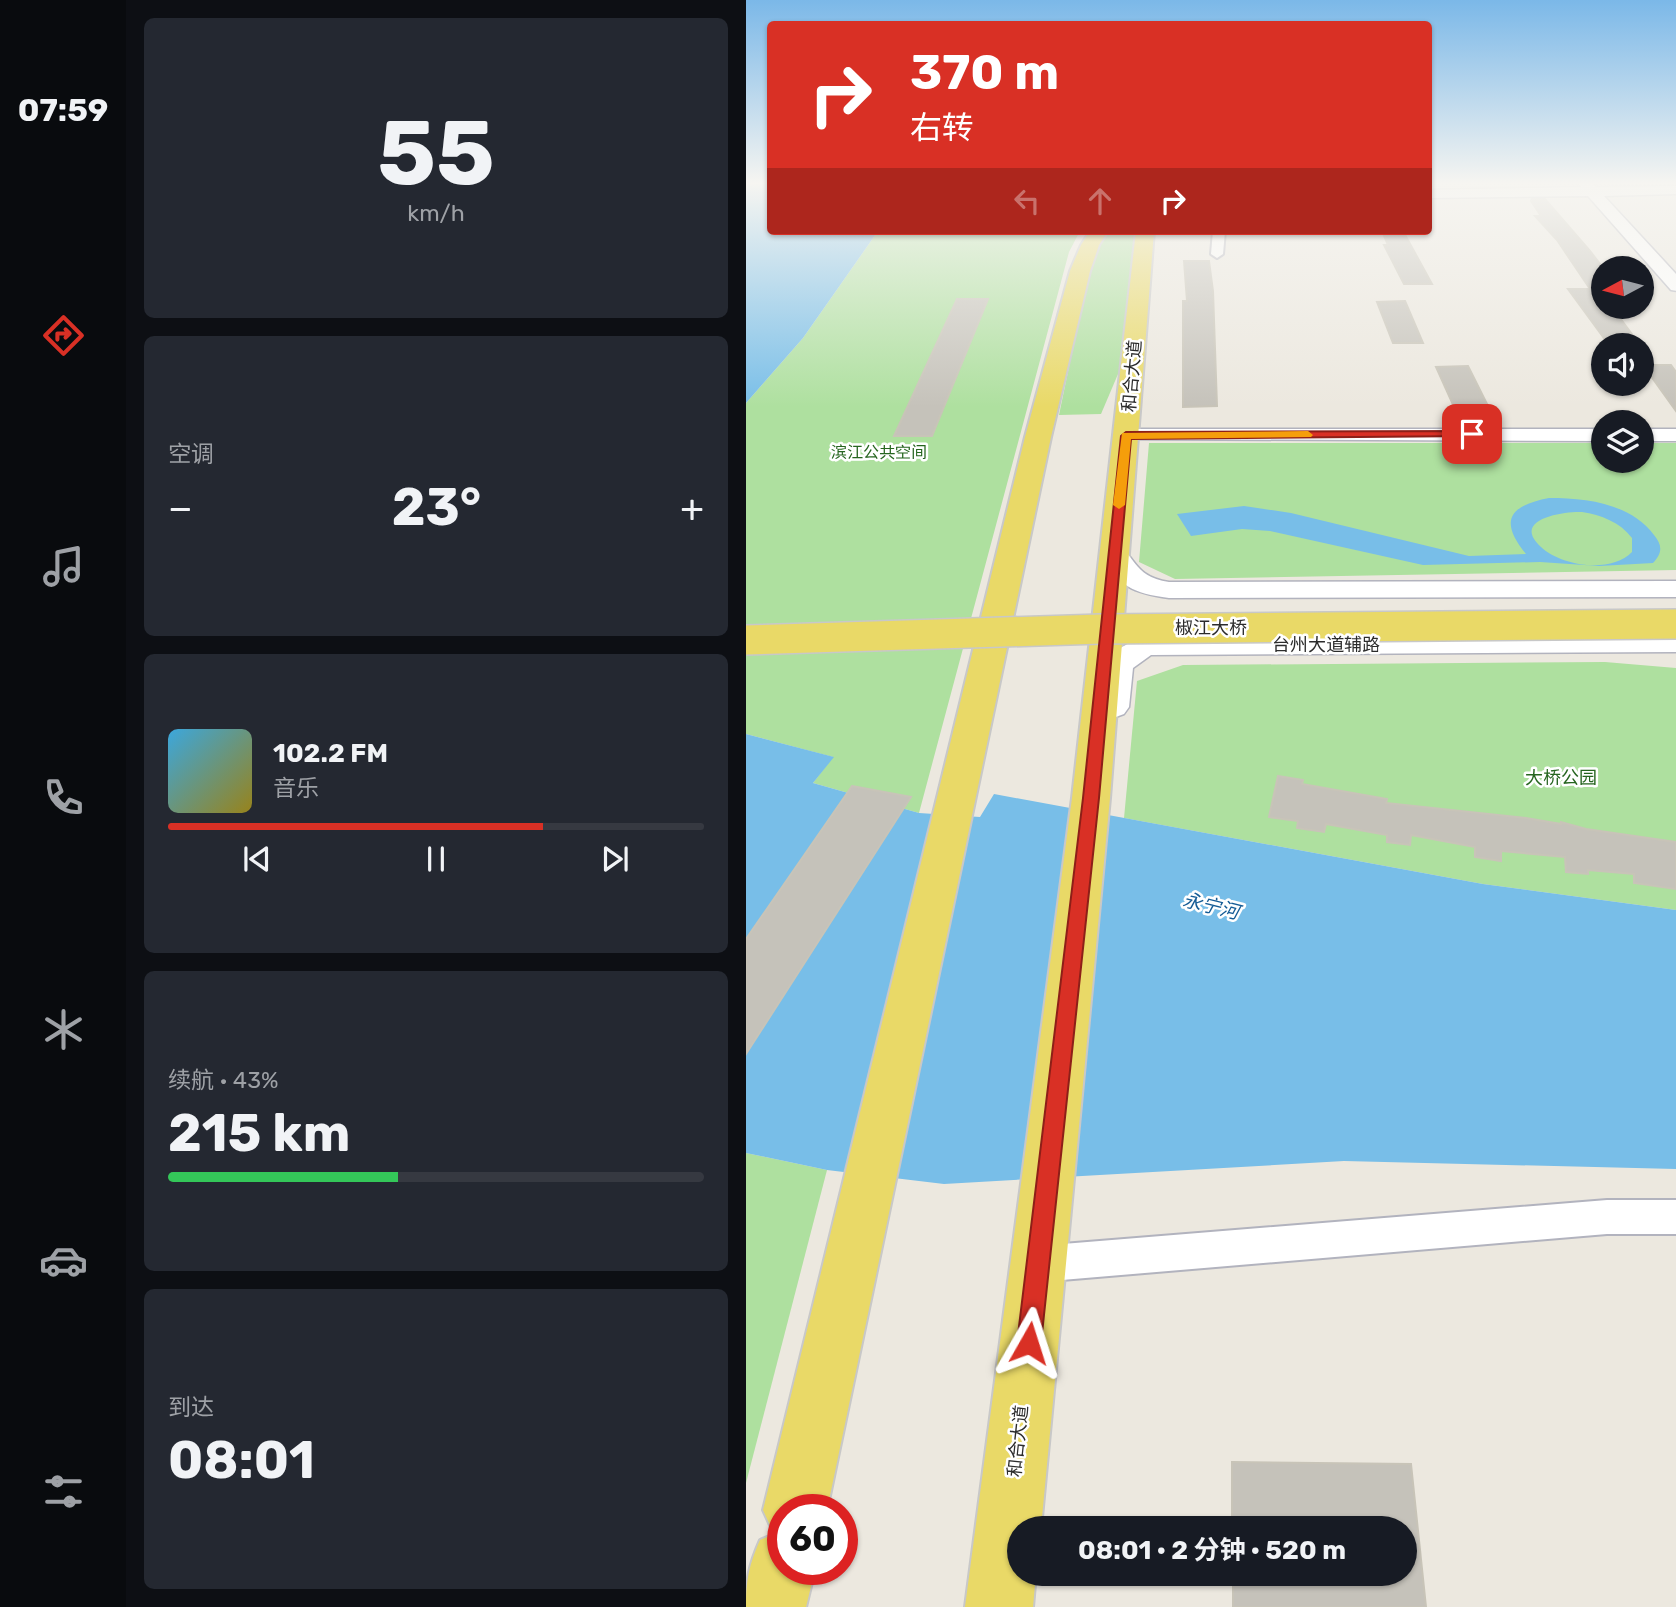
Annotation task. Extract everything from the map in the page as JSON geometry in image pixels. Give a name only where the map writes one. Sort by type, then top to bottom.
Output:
[{"type":"main road","points":[[799,1494],[1038,437],[1085,257]]},
{"type":"main road","name":"和合大道","points":[[999,1607],[1092,787],[1143,257]]},
{"type":"main road","points":[[1651,257],[1676,286]]},
{"type":"main road","points":[[1114,554],[1128,577],[1144,587],[1169,590],[1676,589]]},
{"type":"main road","points":[[1292,590],[1270,596],[1260,604],[1254,620],[1259,632],[1268,639],[1293,645]]},
{"type":"main road","name":"椒江大桥","points":[[746,626],[1102,617],[1676,612]]},
{"type":"main road","name":"椒江大桥","points":[[746,640],[1101,629],[1676,624]]},
{"type":"main road","name":"台州大道辅路","points":[[1092,787],[1112,729],[1117,671],[1127,653],[1147,646],[1676,643]]},
{"type":"main road","points":[[772,1607],[778,1585]]},
{"type":"street","points":[[1126,436],[1591,435]]},
{"type":"street","points":[[1654,435],[1676,435]]},
{"type":"street","points":[[1038,1264],[1607,1217],[1676,1217]]},
{"type":"green space","name":"滨江公共空间","points":[[860,257],[1068,257],[919,813],[813,783],[833,757],[746,734],[746,403],[803,338]]},
{"type":"green space","points":[[1093,257],[1134,257],[1124,360],[1101,414],[1059,415]]},
{"type":"green space","points":[[1149,443],[1591,443],[1591,473],[1654,473],[1654,443],[1676,443],[1676,570],[1175,579],[1139,562]]},
{"type":"green space","name":"大桥公园","points":[[1605,662],[1676,668],[1676,910],[1483,884],[1124,818],[1137,681],[1183,665]]},
{"type":"green space","points":[[746,1153],[827,1170],[746,1483]]},
{"type":"water","points":[[746,257],[860,257],[803,338],[746,403]]},
{"type":"water","points":[[1549,498],[1578,499],[1620,509],[1644,524],[1654,535],[1660,546],[1660,553],[1653,563],[1599,566],[1540,562],[1423,565],[1270,531],[1242,529],[1191,536],[1177,514],[1244,506],[1291,513],[1469,556],[1526,554],[1513,533],[1512,517],[1516,511],[1535,501]],"holes":[[[1582,512],[1603,517],[1622,528],[1632,538],[1632,552],[1612,563],[1586,565],[1550,554],[1533,537],[1532,530],[1536,523],[1543,519],[1564,513]]]},
{"type":"water","name":"永宁河","points":[[746,734],[834,757],[813,783],[919,813],[980,817],[994,794],[1483,884],[1676,910],[1676,1169],[1344,1161],[944,1184],[827,1170],[746,1153]]},
{"type":"building","points":[[1390,257],[1417,257],[1432,284],[1404,284]]},
{"type":"building","points":[[1568,257],[1591,257],[1591,319],[1621,319],[1631,333],[1600,333],[1568,289],[1590,289]]},
{"type":"building","points":[[1184,261],[1209,261],[1213,291],[1217,406],[1183,407],[1183,301],[1187,301]]},
{"type":"building","points":[[957,299],[988,299],[932,436],[894,436]]},
{"type":"building","points":[[1405,301],[1423,343],[1393,343],[1377,302]]},
{"type":"building","points":[[1654,365],[1671,365],[1676,372],[1676,411],[1654,380]]},
{"type":"building","points":[[1468,366],[1494,418],[1459,418],[1436,367]]},
{"type":"building","points":[[1278,776],[1303,780],[1302,784],[1387,799],[1386,803],[1561,822],[1586,829],[1676,842],[1676,889],[1634,883],[1634,874],[1588,870],[1588,874],[1566,872],[1565,857],[1501,851],[1501,861],[1475,857],[1475,847],[1411,835],[1410,845],[1387,842],[1387,835],[1326,824],[1324,832],[1297,828],[1298,821],[1269,817]]},
{"type":"building","points":[[852,786],[911,797],[746,1054],[746,939]]},
{"type":"building","points":[[1232,1462],[1411,1464],[1416,1516],[1232,1516]]},
{"type":"building","points":[[1417,1521],[1426,1607],[1233,1607],[1233,1586],[1417,1586]]},
{"type":"slow traffic","points":[[1119,505],[1126,436],[1308,435]]},
{"type":"route","points":[[1029,1343],[1091,798],[1126,436],[1472,434]]}]
